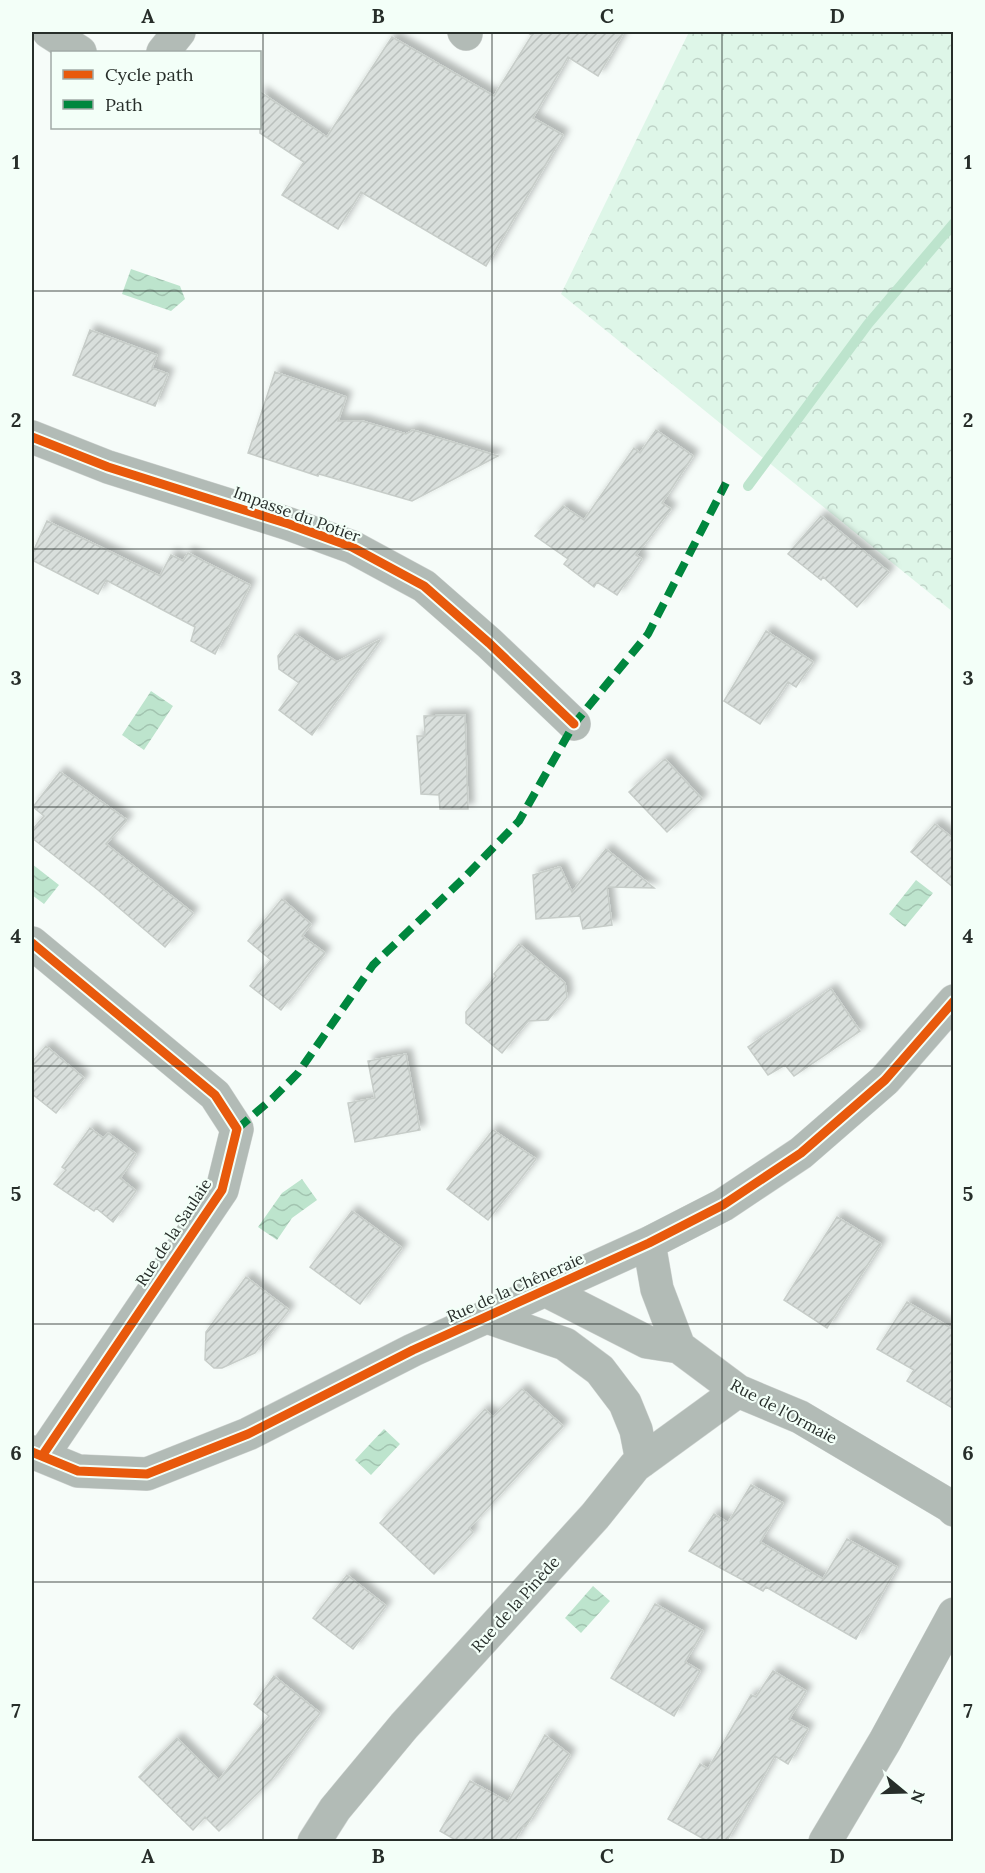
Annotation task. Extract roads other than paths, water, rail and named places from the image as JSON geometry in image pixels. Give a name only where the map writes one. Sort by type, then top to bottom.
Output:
[{"type":"street","points":[[50,32],[78,51]]},
{"type":"street","points":[[164,51],[179,32]]},
{"type":"street","name":"Impasse du Potier","points":[[32,437],[108,468],[289,524],[352,547],[424,586],[574,723]]},
{"type":"street","name":"Rue de la Saulaie","points":[[32,943],[215,1095],[237,1129],[222,1190],[37,1454]]},
{"type":"street","name":"Rue de la Chêneraie","points":[[37,1454],[78,1471],[147,1474],[248,1434],[413,1350],[649,1243],[723,1205],[801,1153],[885,1080],[954,1001]]},
{"type":"street","points":[[545,1290],[647,1342],[679,1347],[657,1289],[649,1243]]},
{"type":"street","points":[[487,1317],[565,1344],[600,1370],[625,1403],[636,1430],[642,1461]]},
{"type":"street","name":"Rue de l'Ormaie","points":[[679,1347],[738,1390],[800,1417],[954,1510]]},
{"type":"street","name":"Rue de la Pinède","points":[[314,1842],[334,1809],[404,1726],[595,1516],[635,1466],[738,1390]]},
{"type":"street","points":[[825,1842],[885,1741],[954,1614]]},
{"type":"water","points":[[131,269],[180,286],[185,299],[171,311],[122,294]]},
{"type":"water","points":[[151,691],[173,706],[144,750],[122,735]]},
{"type":"water","points":[[32,864],[59,885],[44,904],[32,895]]},
{"type":"water","points":[[916,880],[933,893],[905,927],[889,914]]},
{"type":"water","points":[[302,1179],[317,1200],[292,1218],[277,1240],[258,1227],[282,1193]]},
{"type":"water","points":[[384,1429],[400,1444],[371,1475],[355,1460]]},
{"type":"water","points":[[593,1586],[610,1601],[581,1633],[565,1618]]},
{"type":"waterway","points":[[748,486],[868,324],[954,223]]}]
